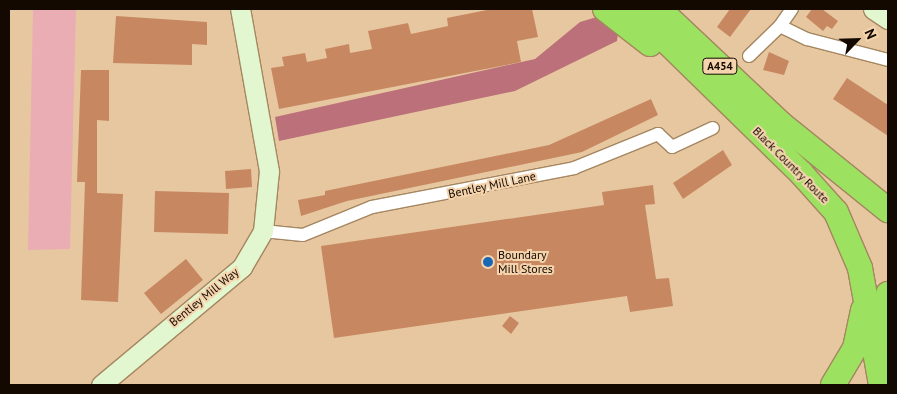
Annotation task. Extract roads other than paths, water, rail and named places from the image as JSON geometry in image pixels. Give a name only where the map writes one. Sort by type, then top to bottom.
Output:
[{"type":"highway","points":[[605,9],[743,118]]},
{"type":"highway","name":"Black Country Route","points":[[633,9],[828,201],[850,239],[863,283],[878,369]]},
{"type":"highway","name":"Black Country Route","points":[[659,9],[780,123],[888,210]]},
{"type":"highway","points":[[833,385],[859,338],[863,283]]},
{"type":"highway","points":[[878,369],[888,294]]},
{"type":"street","name":"Bentley Mill Way","points":[[101,385],[127,360],[242,267],[262,231],[269,171],[240,9]]},
{"type":"street","points":[[749,56],[780,26],[792,9]]},
{"type":"street","points":[[873,9],[888,19]]},
{"type":"street","points":[[780,26],[807,39],[888,60]]},
{"type":"street","name":"Bentley Mill Lane","points":[[262,231],[303,235],[372,208],[574,168],[658,134],[672,147],[713,128]]},
{"type":"place","name":"Boundary Mill Stores","points":[[488,262]]}]
